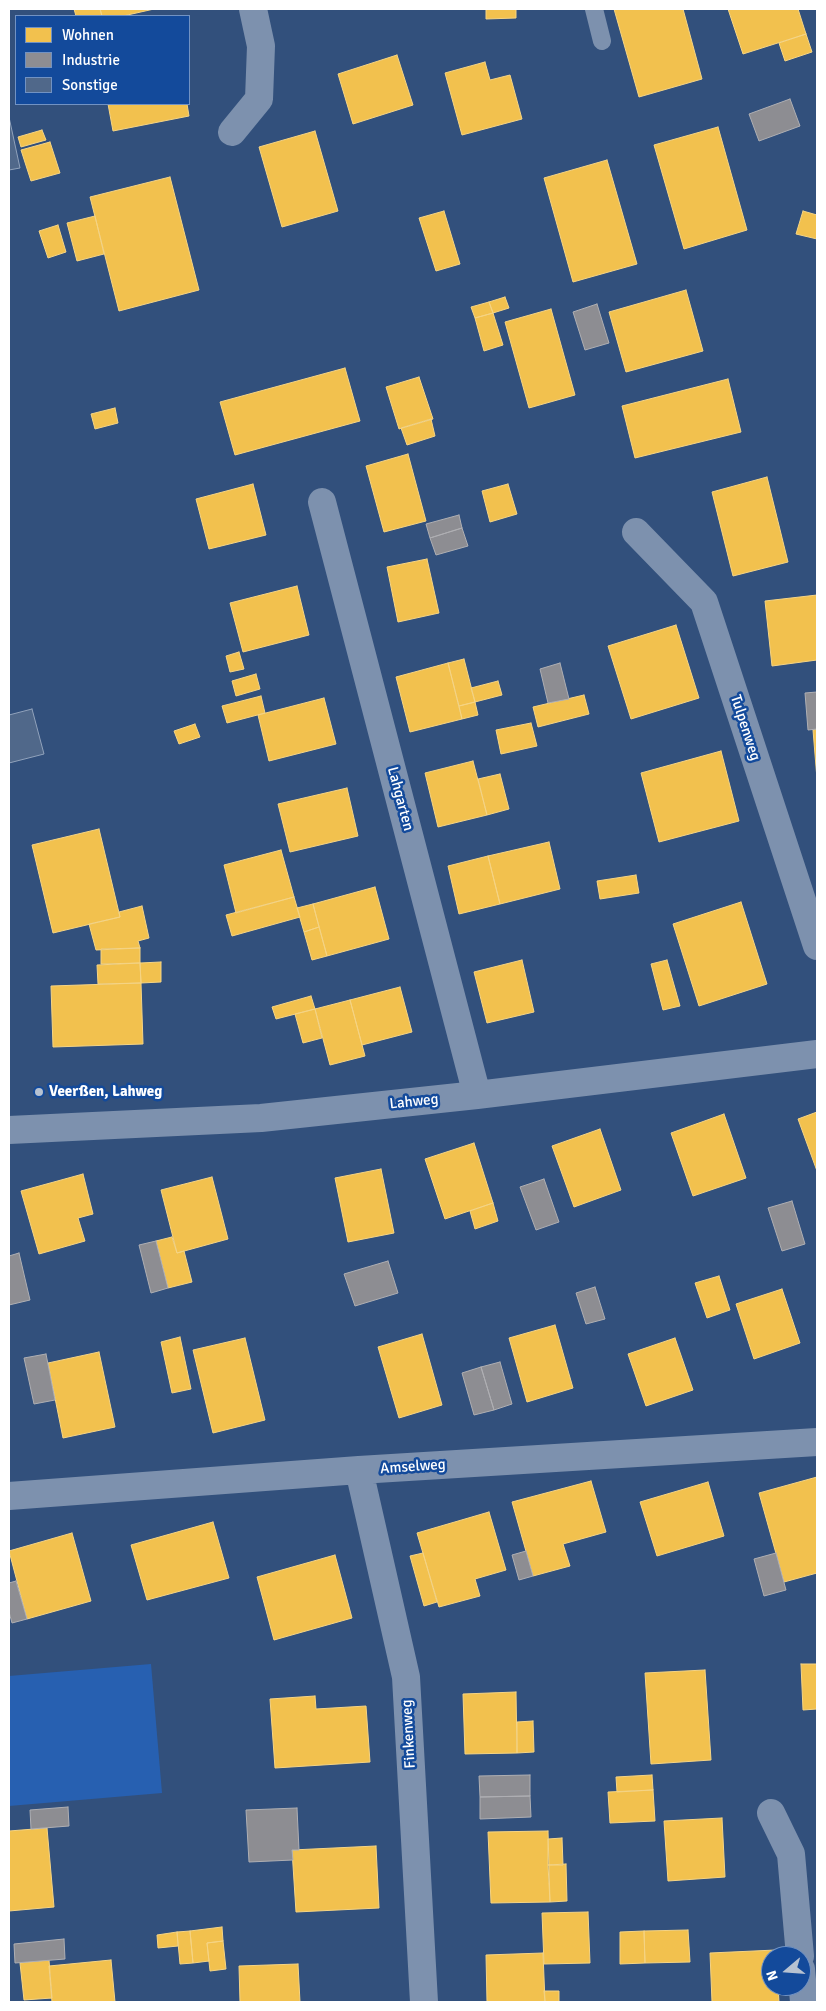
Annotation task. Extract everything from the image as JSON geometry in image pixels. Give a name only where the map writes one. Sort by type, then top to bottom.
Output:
[{"type":"street","points":[[232,132],[259,100],[262,46],[253,9]]},
{"type":"street","name":"Lahgarten","points":[[322,502],[477,1095]]},
{"type":"street","name":"Tulpenweg","points":[[636,532],[704,602],[817,946]]},
{"type":"street","name":"Lahweg","points":[[9,1130],[260,1118],[477,1095],[817,1054]]},
{"type":"street","name":"Amselweg","points":[[9,1496],[359,1470],[817,1442]]},
{"type":"street","name":"Finkenweg","points":[[359,1470],[406,1677],[424,2002]]},
{"type":"street","points":[[771,1813],[791,1854],[799,1946]]},
{"type":"lane","points":[[594,9],[602,41]]},
{"type":"shaded area","points":[[151,1664],[162,1793],[9,1806],[9,1676]]},
{"type":"building: Wohnen","points":[[74,9],[100,9],[102,15],[76,15]]},
{"type":"building: Wohnen","points":[[100,9],[154,9],[127,15],[102,15]]},
{"type":"building: Wohnen","points":[[486,9],[516,9],[516,18],[486,19]]},
{"type":"building: Wohnen","points":[[614,9],[683,9],[702,79],[639,97]]},
{"type":"building: Wohnen","points":[[728,9],[798,9],[806,34],[743,54]]},
{"type":"building: Wohnen","points":[[806,34],[812,52],[785,61],[779,43]]},
{"type":"building: Wohnen","points":[[397,55],[413,105],[353,124],[338,74]]},
{"type":"building: Wohnen","points":[[485,62],[490,80],[510,75],[522,119],[462,135],[445,73]]},
{"type":"building: Wohnen","points":[[108,105],[187,105],[189,116],[113,131]]},
{"type":"building: Wohnen","points":[[718,127],[747,230],[684,249],[654,145]]},
{"type":"building: Wohnen","points":[[42,130],[46,140],[21,147],[18,137]]},
{"type":"building: Wohnen","points":[[315,131],[338,211],[282,227],[259,147]]},
{"type":"building: Wohnen","points":[[50,142],[60,173],[31,181],[21,150]]},
{"type":"building: Wohnen","points":[[607,160],[637,264],[573,282],[544,178]]},
{"type":"building: Wohnen","points":[[170,177],[199,290],[119,311],[90,197]]},
{"type":"building: Wohnen","points":[[444,211],[460,264],[436,271],[419,218]]},
{"type":"building: Wohnen","points":[[803,211],[817,215],[817,239],[796,234]]},
{"type":"building: Wohnen","points":[[95,216],[104,254],[77,261],[67,223]]},
{"type":"building: Wohnen","points":[[58,225],[66,252],[48,258],[39,231]]},
{"type":"building: Wohnen","points":[[686,290],[703,351],[626,372],[609,312]]},
{"type":"building: Wohnen","points":[[505,297],[509,308],[493,313],[489,302]]},
{"type":"building: Wohnen","points":[[489,302],[493,313],[475,318],[471,307]]},
{"type":"building: Wohnen","points":[[551,309],[575,395],[529,408],[505,322]]},
{"type":"building: Wohnen","points":[[493,313],[503,345],[484,351],[475,318]]},
{"type":"building: Wohnen","points":[[345,368],[360,421],[235,455],[220,402]]},
{"type":"building: Wohnen","points":[[419,377],[433,419],[399,429],[386,387]]},
{"type":"building: Wohnen","points":[[728,379],[741,432],[635,458],[622,406]]},
{"type":"building: Wohnen","points":[[115,408],[118,423],[95,429],[91,414]]},
{"type":"building: Wohnen","points":[[431,419],[435,436],[407,445],[401,428]]},
{"type":"building: Wohnen","points":[[408,454],[426,521],[384,532],[366,466]]},
{"type":"building: Wohnen","points":[[767,477],[788,562],[733,576],[712,492]]},
{"type":"building: Wohnen","points":[[253,484],[266,535],[209,549],[196,499]]},
{"type":"building: Wohnen","points":[[508,484],[517,514],[490,522],[482,491]]},
{"type":"building: Wohnen","points":[[427,559],[439,613],[398,622],[387,567]]},
{"type":"building: Wohnen","points":[[297,586],[309,635],[243,652],[230,603]]},
{"type":"building: Wohnen","points":[[817,595],[817,660],[772,666],[765,601]]},
{"type":"building: Wohnen","points":[[676,625],[699,698],[631,719],[608,646]]},
{"type":"building: Wohnen","points":[[239,652],[244,669],[230,672],[226,656]]},
{"type":"building: Wohnen","points":[[464,659],[475,702],[459,706],[448,663]]},
{"type":"building: Wohnen","points":[[448,663],[462,719],[410,732],[396,677]]},
{"type":"building: Wohnen","points":[[256,674],[260,689],[236,696],[232,681]]},
{"type":"building: Wohnen","points":[[498,681],[502,695],[475,702],[471,688]]},
{"type":"building: Wohnen","points":[[584,695],[589,714],[538,727],[533,707]]},
{"type":"building: Wohnen","points":[[261,696],[265,713],[227,723],[222,706]]},
{"type":"building: Wohnen","points":[[324,698],[336,744],[269,761],[258,715]]},
{"type":"building: Wohnen","points":[[475,702],[478,715],[462,719],[459,706]]},
{"type":"building: Wohnen","points":[[531,723],[537,746],[501,754],[496,730]]},
{"type":"building: Wohnen","points":[[195,724],[200,737],[179,744],[174,731]]},
{"type":"building: Wohnen","points":[[817,729],[817,779],[813,730]]},
{"type":"building: Wohnen","points":[[721,751],[739,821],[659,842],[641,773]]},
{"type":"building: Wohnen","points":[[473,761],[487,815],[438,827],[425,773]]},
{"type":"building: Wohnen","points":[[500,774],[509,809],[487,815],[478,779]]},
{"type":"building: Wohnen","points":[[347,788],[358,836],[290,852],[278,804]]},
{"type":"building: Wohnen","points":[[99,829],[120,917],[53,933],[32,845]]},
{"type":"building: Wohnen","points":[[549,842],[560,889],[500,904],[488,856]]},
{"type":"building: Wohnen","points":[[281,850],[294,897],[236,913],[224,865]]},
{"type":"building: Wohnen","points":[[488,856],[500,904],[459,914],[448,866]]},
{"type":"building: Wohnen","points":[[636,875],[639,893],[600,899],[597,881]]},
{"type":"building: Wohnen","points":[[375,887],[389,939],[327,956],[313,904]]},
{"type":"building: Wohnen","points":[[294,897],[300,917],[232,936],[226,915]]},
{"type":"building: Wohnen","points":[[741,902],[767,984],[699,1006],[673,924]]},
{"type":"building: Wohnen","points":[[313,904],[319,927],[304,932],[297,908]]},
{"type":"building: Wohnen","points":[[142,906],[149,938],[138,941],[140,948],[96,950],[89,924],[120,917],[119,912]]},
{"type":"building: Wohnen","points":[[319,927],[327,956],[312,960],[304,932]]},
{"type":"building: Wohnen","points":[[140,948],[140,963],[101,964],[101,949]]},
{"type":"building: Wohnen","points":[[522,960],[534,1012],[487,1023],[474,972]]},
{"type":"building: Wohnen","points":[[667,960],[680,1006],[663,1010],[651,964]]},
{"type":"building: Wohnen","points":[[161,962],[161,982],[141,983],[140,963]]},
{"type":"building: Wohnen","points":[[140,963],[141,983],[98,984],[97,965]]},
{"type":"building: Wohnen","points":[[141,983],[143,1044],[53,1047],[51,986]]},
{"type":"building: Wohnen","points":[[400,987],[412,1032],[362,1045],[350,1000]]},
{"type":"building: Wohnen","points":[[311,996],[315,1009],[276,1019],[272,1007]]},
{"type":"building: Wohnen","points":[[350,1000],[365,1056],[330,1065],[315,1009]]},
{"type":"building: Wohnen","points":[[315,1009],[322,1038],[303,1043],[295,1014]]},
{"type":"building: Wohnen","points":[[817,1112],[817,1171],[798,1119]]},
{"type":"building: Wohnen","points":[[724,1114],[746,1178],[693,1196],[671,1133]]},
{"type":"building: Wohnen","points":[[600,1129],[621,1190],[574,1207],[552,1146]]},
{"type":"building: Wohnen","points":[[474,1143],[493,1203],[445,1219],[425,1159]]},
{"type":"building: Wohnen","points":[[381,1169],[394,1233],[348,1242],[335,1178]]},
{"type":"building: Wohnen","points":[[83,1174],[93,1214],[78,1218],[85,1241],[39,1254],[21,1191]]},
{"type":"building: Wohnen","points":[[212,1177],[228,1239],[177,1253],[161,1190]]},
{"type":"building: Wohnen","points":[[493,1203],[498,1221],[475,1229],[470,1211]]},
{"type":"building: Wohnen","points":[[172,1237],[177,1253],[184,1251],[192,1282],[168,1288],[156,1241]]},
{"type":"building: Wohnen","points":[[719,1276],[730,1310],[707,1318],[695,1283]]},
{"type":"building: Wohnen","points":[[782,1289],[800,1343],[754,1359],[736,1304]]},
{"type":"building: Wohnen","points":[[555,1325],[573,1388],[527,1402],[509,1338]]},
{"type":"building: Wohnen","points":[[422,1334],[442,1405],[399,1418],[378,1347]]},
{"type":"building: Wohnen","points":[[180,1337],[191,1389],[172,1393],[161,1342]]},
{"type":"building: Wohnen","points":[[245,1338],[265,1420],[213,1433],[193,1350]]},
{"type":"building: Wohnen","points":[[675,1338],[693,1390],[646,1406],[628,1354]]},
{"type":"building: Wohnen","points":[[99,1352],[115,1427],[63,1438],[48,1363]]},
{"type":"building: Wohnen","points":[[817,1477],[817,1573],[784,1582],[759,1493]]},
{"type":"building: Wohnen","points":[[591,1481],[606,1532],[563,1544],[570,1566],[533,1576],[512,1502]]},
{"type":"building: Wohnen","points":[[708,1482],[724,1536],[657,1556],[640,1502]]},
{"type":"building: Wohnen","points":[[489,1512],[506,1570],[475,1579],[480,1596],[439,1607],[417,1533]]},
{"type":"building: Wohnen","points":[[213,1522],[229,1578],[147,1600],[131,1545]]},
{"type":"building: Wohnen","points":[[72,1533],[91,1601],[27,1619],[9,1551]]},
{"type":"building: Wohnen","points":[[423,1553],[437,1602],[424,1606],[410,1556]]},
{"type":"building: Wohnen","points":[[335,1555],[352,1618],[274,1640],[257,1577]]},
{"type":"building: Wohnen","points":[[801,1664],[817,1664],[817,1709],[803,1710]]},
{"type":"building: Wohnen","points":[[705,1670],[711,1760],[651,1764],[645,1673]]},
{"type":"building: Wohnen","points":[[516,1692],[517,1753],[465,1754],[463,1694]]},
{"type":"building: Wohnen","points":[[315,1696],[316,1709],[366,1706],[370,1762],[275,1768],[270,1699]]},
{"type":"building: Wohnen","points":[[533,1721],[534,1752],[517,1753],[517,1722]]},
{"type":"building: Wohnen","points":[[652,1775],[653,1790],[617,1792],[616,1777]]},
{"type":"building: Wohnen","points":[[653,1790],[655,1821],[610,1823],[608,1792]]},
{"type":"building: Wohnen","points":[[722,1818],[725,1877],[668,1881],[664,1821]]},
{"type":"building: Wohnen","points":[[47,1828],[54,1907],[9,1911],[9,1831]]},
{"type":"building: Wohnen","points":[[548,1831],[550,1902],[491,1903],[488,1832]]},
{"type":"building: Wohnen","points":[[562,1838],[563,1865],[548,1865],[548,1839]]},
{"type":"building: Wohnen","points":[[376,1846],[379,1908],[296,1912],[292,1850]]},
{"type":"building: Wohnen","points":[[566,1864],[567,1901],[550,1902],[548,1865]]},
{"type":"building: Wohnen","points":[[588,1912],[590,1963],[544,1964],[542,1913]]},
{"type":"building: Wohnen","points":[[222,1927],[223,1941],[207,1943],[209,1961],[193,1963],[190,1931]]},
{"type":"building: Wohnen","points":[[688,1930],[690,1962],[645,1963],[644,1931]]},
{"type":"building: Wohnen","points":[[190,1931],[193,1963],[180,1964],[177,1932]]},
{"type":"building: Wohnen","points":[[644,1931],[645,1963],[620,1964],[620,1932]]},
{"type":"building: Wohnen","points":[[177,1932],[178,1946],[158,1948],[157,1935]]},
{"type":"building: Wohnen","points":[[223,1941],[226,1969],[210,1971],[207,1943]]},
{"type":"building: Wohnen","points":[[761,1951],[761,1996],[779,1996],[779,2002],[712,2002],[710,1953]]},
{"type":"building: Wohnen","points":[[543,1953],[545,2002],[487,2002],[486,1955]]},
{"type":"building: Wohnen","points":[[49,1960],[52,1998],[24,2000],[20,1963]]},
{"type":"building: Wohnen","points":[[111,1960],[115,2002],[52,2002],[49,1966]]},
{"type":"building: Wohnen","points":[[298,1964],[300,2002],[240,2002],[239,1966]]},
{"type":"building: Wohnen","points":[[544,1991],[559,1991],[559,2002],[545,2002]]},
{"type":"building: Industrie","points":[[790,99],[800,126],[759,141],[749,114]]},
{"type":"building: Industrie","points":[[597,304],[609,343],[585,350],[573,312]]},
{"type":"building: Industrie","points":[[459,515],[462,528],[430,538],[426,524]]},
{"type":"building: Industrie","points":[[462,528],[468,546],[436,555],[430,538]]},
{"type":"building: Industrie","points":[[560,663],[569,699],[548,703],[540,669]]},
{"type":"building: Industrie","points":[[817,692],[817,729],[808,730],[805,693]]},
{"type":"building: Industrie","points":[[544,1179],[559,1222],[536,1230],[520,1187]]},
{"type":"building: Industrie","points":[[792,1201],[805,1244],[782,1251],[768,1208]]},
{"type":"building: Industrie","points":[[156,1241],[168,1288],[151,1293],[139,1245]]},
{"type":"building: Industrie","points":[[19,1253],[30,1300],[9,1305],[9,1256]]},
{"type":"building: Industrie","points":[[388,1261],[398,1293],[355,1306],[344,1274]]},
{"type":"building: Industrie","points":[[595,1287],[605,1319],[586,1324],[576,1293]]},
{"type":"building: Industrie","points":[[46,1354],[55,1400],[34,1404],[24,1358]]},
{"type":"building: Industrie","points":[[500,1362],[512,1404],[494,1410],[481,1367]]},
{"type":"building: Industrie","points":[[481,1367],[494,1410],[474,1415],[462,1373]]},
{"type":"building: Industrie","points":[[526,1551],[533,1576],[519,1580],[512,1555]]},
{"type":"building: Industrie","points":[[776,1553],[786,1590],[764,1596],[754,1559]]},
{"type":"building: Industrie","points":[[16,1581],[27,1619],[12,1623],[9,1612],[9,1583]]},
{"type":"building: Industrie","points":[[530,1775],[530,1796],[480,1797],[479,1776]]},
{"type":"building: Industrie","points":[[530,1796],[531,1817],[480,1819],[480,1797]]},
{"type":"building: Industrie","points":[[68,1807],[69,1826],[31,1829],[30,1810]]},
{"type":"building: Industrie","points":[[297,1808],[299,1850],[292,1850],[293,1860],[249,1862],[246,1810]]},
{"type":"building: Industrie","points":[[64,1939],[65,1959],[15,1963],[14,1944]]},
{"type":"building: Sonstige","points":[[9,117],[20,168],[9,170]]},
{"type":"building: Sonstige","points":[[32,709],[44,754],[9,763],[9,715]]},
{"type":"place","name":"Veerßen, Lahweg","points":[[39,1092]]}]
